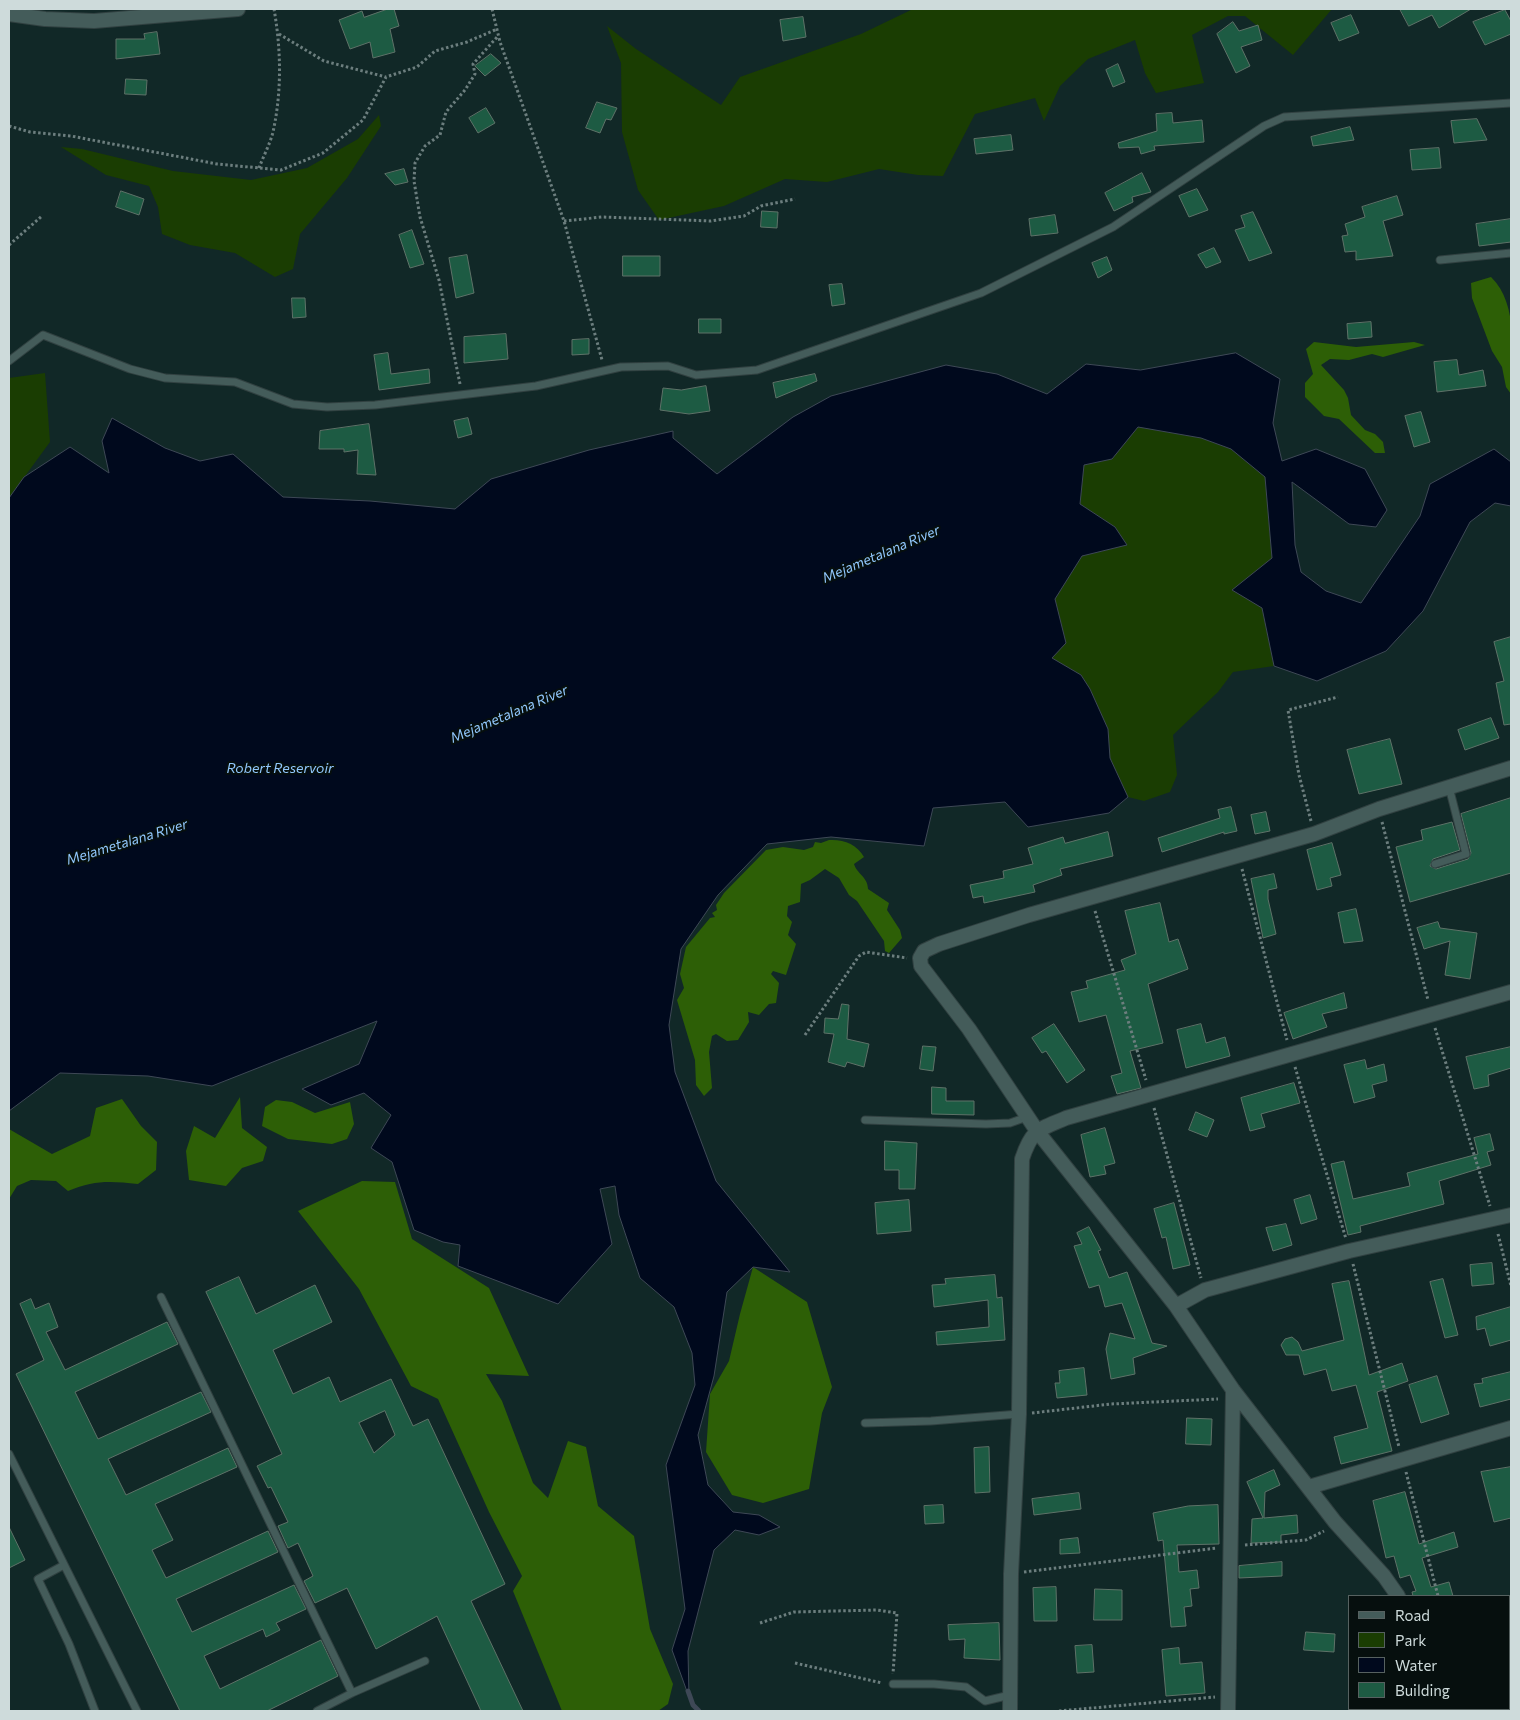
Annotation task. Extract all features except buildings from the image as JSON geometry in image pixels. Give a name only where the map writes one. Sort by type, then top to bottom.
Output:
[{"type":"street","points":[[9,14],[74,20],[140,14],[238,9]]},
{"type":"street","points":[[1397,1595],[1384,1576],[1335,1522],[1309,1486],[1233,1394],[1176,1306],[1027,1117],[969,1029],[922,966],[920,958],[924,951],[938,944],[1090,896],[1314,834],[1379,809],[1511,768]]},
{"type":"street","points":[[1010,1711],[1012,1574],[1019,1414],[1022,1159],[1028,1142],[1037,1130],[1066,1118],[1432,1016],[1511,992]]},
{"type":"street","points":[[1176,1306],[1205,1290],[1350,1252],[1511,1215]]},
{"type":"street","points":[[1228,1711],[1233,1394]]},
{"type":"street","points":[[1309,1486],[1511,1428]]},
{"type":"lane","points":[[9,361],[43,335],[130,369],[165,378],[235,382],[293,404],[327,407],[375,405],[536,386],[605,370],[668,366],[696,375],[757,370],[981,293],[1113,226],[1264,126],[1284,117],[1511,103]]},
{"type":"lane","points":[[1440,260],[1511,253]]},
{"type":"lane","points":[[1435,864],[1466,854],[1449,787]]},
{"type":"lane","points":[[865,1120],[986,1124],[1010,1123],[1027,1117]]},
{"type":"lane","points":[[161,1297],[352,1693]]},
{"type":"lane","points":[[865,1423],[931,1422],[1019,1414]]},
{"type":"lane","points":[[9,1454],[137,1711]]},
{"type":"lane","points":[[64,1564],[38,1579],[68,1644],[95,1711]]},
{"type":"lane","points":[[317,1711],[352,1693],[425,1661]]},
{"type":"lane","points":[[893,1684],[934,1684],[966,1687],[985,1701],[1010,1695]]},
{"type":"path","points":[[259,168],[272,133],[280,86],[278,34],[274,9]]},
{"type":"path","points":[[492,9],[498,36],[564,221],[605,370]]},
{"type":"path","points":[[278,34],[324,61],[386,77],[418,67],[435,51],[468,42],[496,29]]},
{"type":"path","points":[[463,395],[439,280],[420,217],[414,181],[415,163],[425,146],[440,135],[446,112],[465,90],[475,74],[473,64],[498,36]]},
{"type":"path","points":[[9,126],[30,132],[71,136],[217,164],[281,170],[323,153],[363,120],[386,77]]},
{"type":"path","points":[[564,221],[602,217],[711,221],[744,216],[761,206],[795,199]]},
{"type":"path","points":[[9,245],[42,216]]},
{"type":"path","points":[[1314,834],[1299,775],[1288,710],[1338,697]]},
{"type":"path","points":[[1379,809],[1432,1016],[1494,1220],[1511,1286]]},
{"type":"path","points":[[1238,856],[1291,1054],[1350,1252],[1438,1595]]},
{"type":"path","points":[[805,1035],[859,956],[866,952],[920,958]]},
{"type":"path","points":[[1019,1414],[1233,1394]]},
{"type":"path","points":[[1012,1574],[1232,1546],[1306,1540],[1320,1534],[1335,1522]]},
{"type":"path","points":[[760,1623],[794,1612],[877,1610],[897,1613],[893,1684],[872,1682],[830,1670],[795,1663]]},
{"type":"path","points":[[1059,1711],[1228,1695]]},
{"type":"green space","points":[[913,9],[1332,9],[1293,55],[1245,16],[1228,16],[1192,35],[1204,83],[1156,93],[1145,73],[1135,40],[1088,59],[1060,86],[1044,121],[1035,98],[975,114],[943,176],[918,175],[879,169],[827,182],[785,179],[724,206],[659,220],[638,190],[622,132],[621,63],[607,26],[636,49],[721,105],[740,77],[861,34]]},
{"type":"green space","points":[[379,115],[381,126],[347,178],[300,234],[293,269],[275,277],[235,253],[190,245],[162,234],[158,207],[149,186],[106,175],[61,147],[82,149],[173,171],[251,180],[307,168],[358,139]]},
{"type":"green space","points":[[1491,277],[1500,289],[1510,317],[1512,332],[1511,394],[1506,387],[1502,367],[1492,351],[1472,298],[1471,283]]},
{"type":"green space","points":[[1314,342],[1356,347],[1414,342],[1425,345],[1383,357],[1372,354],[1349,360],[1330,359],[1321,365],[1344,390],[1348,398],[1351,415],[1365,430],[1375,434],[1383,442],[1385,453],[1375,453],[1339,419],[1324,416],[1305,397],[1305,383],[1313,374],[1306,349]]},
{"type":"green space","points":[[45,373],[50,442],[9,498],[9,378]]},
{"type":"green space","points":[[1138,427],[1201,438],[1231,449],[1265,477],[1272,558],[1262,608],[1274,666],[1233,672],[1218,692],[1173,735],[1177,775],[1170,792],[1144,801],[1128,797],[1110,758],[1108,729],[1090,689],[1081,675],[1051,658],[1066,642],[1055,599],[1082,556],[1127,545],[1115,527],[1080,504],[1084,465],[1112,459]]},
{"type":"green space","points":[[829,840],[849,843],[861,852],[864,857],[854,864],[855,867],[866,881],[868,889],[889,903],[887,910],[900,930],[902,938],[889,953],[885,951],[884,941],[857,901],[849,895],[839,878],[825,869],[801,884],[800,902],[788,906],[787,916],[792,922],[788,935],[796,944],[786,975],[773,971],[771,974],[779,983],[776,1003],[769,1004],[759,1015],[748,1012],[749,1022],[738,1040],[727,1041],[716,1034],[712,1036],[709,1052],[712,1088],[704,1096],[696,1085],[695,1060],[677,1000],[684,988],[680,974],[686,947],[710,918],[715,917],[712,913],[717,910],[716,905],[724,893],[766,850],[783,847],[804,850],[813,847],[815,842],[821,843]]},
{"type":"green space","points":[[240,1097],[242,1128],[267,1147],[263,1161],[242,1168],[226,1186],[189,1180],[186,1151],[194,1126],[215,1138]]},
{"type":"green space","points":[[122,1099],[141,1126],[157,1142],[156,1170],[138,1184],[102,1182],[68,1191],[56,1181],[31,1180],[17,1186],[9,1199],[9,1129],[52,1154],[90,1136],[96,1108]]},
{"type":"green space","points":[[276,1100],[292,1102],[315,1113],[350,1102],[354,1124],[347,1139],[332,1144],[288,1139],[262,1126],[265,1107]]},
{"type":"green space","points":[[362,1181],[395,1182],[412,1239],[489,1288],[529,1376],[486,1374],[502,1401],[533,1483],[548,1498],[568,1441],[586,1447],[598,1506],[634,1536],[650,1629],[673,1684],[668,1704],[658,1711],[562,1711],[513,1591],[522,1576],[489,1512],[438,1399],[411,1386],[359,1289],[298,1211]]},
{"type":"green space","points":[[753,1267],[807,1302],[832,1387],[822,1413],[809,1489],[763,1503],[732,1495],[706,1452],[710,1394],[729,1361]]},
{"type":"water","name":"Robert Reservoir","points":[[1236,353],[1280,379],[1273,423],[1282,461],[1316,449],[1365,469],[1387,510],[1376,527],[1349,524],[1292,482],[1295,545],[1301,572],[1326,591],[1361,603],[1420,516],[1430,484],[1494,449],[1511,462],[1511,506],[1495,503],[1470,522],[1423,611],[1386,651],[1317,681],[1274,666],[1262,608],[1232,590],[1272,558],[1265,477],[1231,449],[1201,438],[1138,427],[1112,459],[1084,465],[1080,504],[1115,527],[1127,545],[1082,556],[1055,599],[1066,643],[1052,658],[1081,675],[1090,689],[1108,729],[1110,758],[1128,797],[1109,813],[1028,827],[1005,802],[933,808],[924,846],[831,837],[767,844],[718,895],[681,949],[669,1025],[675,1072],[716,1181],[790,1272],[753,1267],[727,1292],[714,1376],[698,1435],[708,1485],[733,1512],[759,1515],[780,1527],[759,1535],[735,1530],[714,1550],[688,1651],[689,1697],[672,1650],[685,1609],[666,1465],[695,1385],[692,1353],[674,1307],[640,1278],[619,1215],[615,1186],[600,1189],[612,1244],[558,1304],[458,1266],[460,1245],[443,1242],[414,1230],[392,1162],[371,1148],[391,1115],[364,1093],[331,1105],[302,1089],[359,1064],[377,1021],[212,1086],[148,1076],[60,1073],[9,1111],[9,498],[24,477],[70,447],[109,473],[102,441],[112,418],[165,448],[200,461],[233,454],[283,497],[370,501],[455,509],[491,479],[589,450],[673,431],[673,438],[717,474],[793,417],[831,396],[946,365],[997,374],[1047,394],[1086,364],[1140,370]]},
{"type":"waterway","points":[[688,1691],[693,1705],[699,1711]]},
{"type":"water label","name":"Mejametalana River","points":[[881,554]]},
{"type":"water label","name":"Mejametalana River","points":[[509,714]]},
{"type":"water label","name":"Mejametalana River","points":[[127,842]]}]
